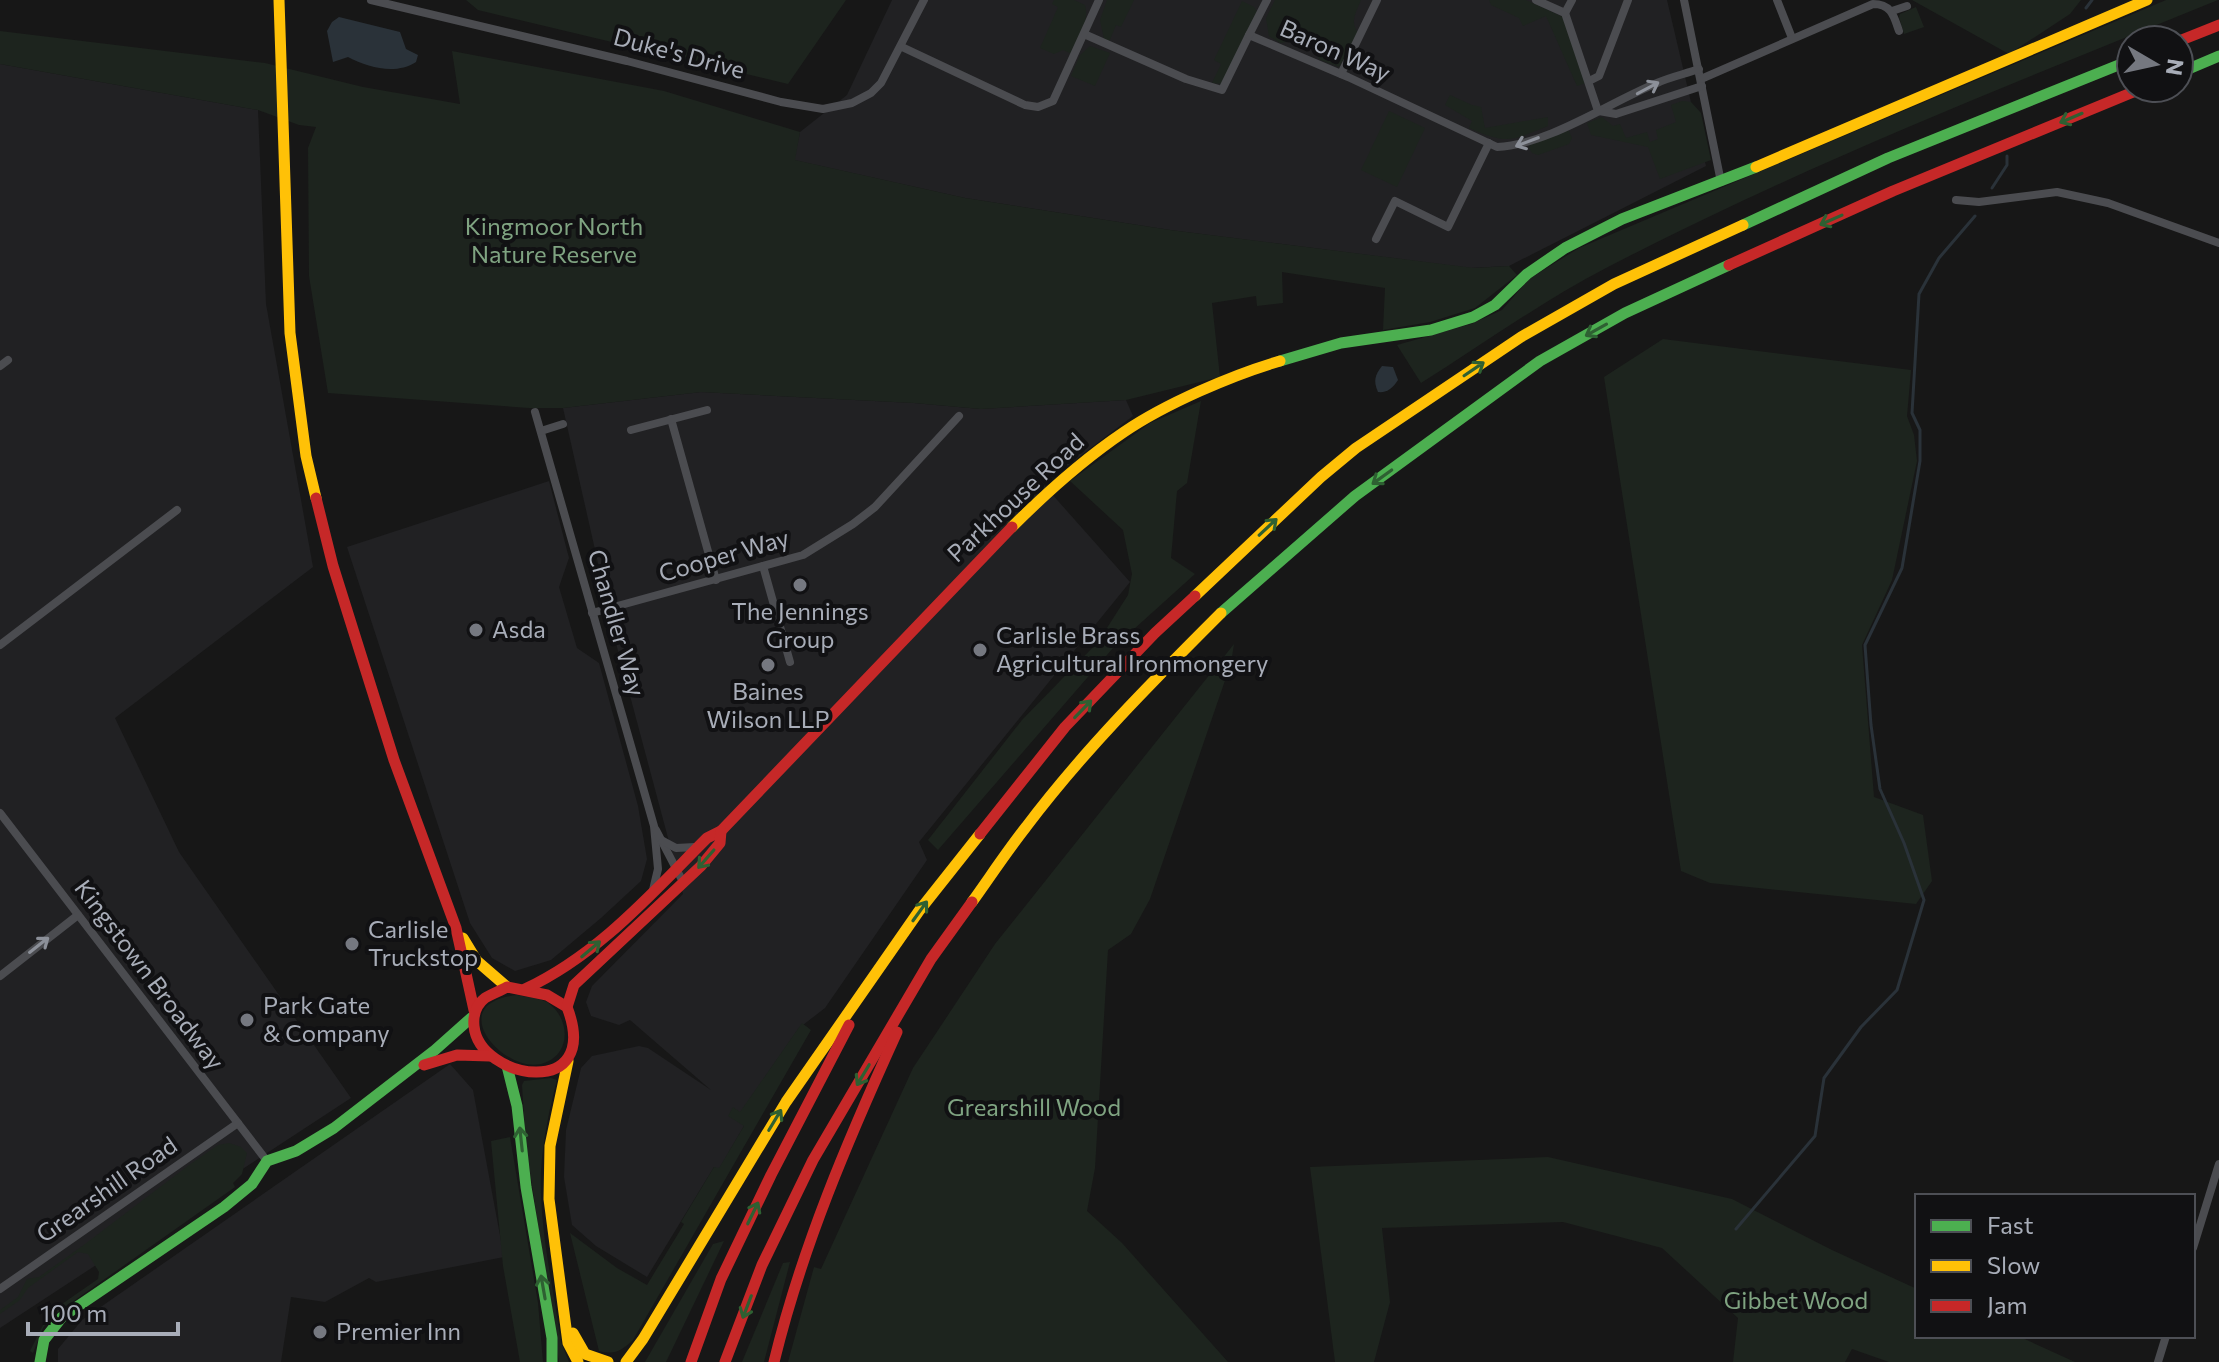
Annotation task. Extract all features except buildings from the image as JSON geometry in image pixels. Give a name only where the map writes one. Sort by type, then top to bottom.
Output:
[{"type":"main road","points":[[279,0],[290,333],[306,456],[333,566],[394,760],[456,928],[478,1041],[490,1056],[507,1066],[527,1072],[549,1072],[568,1061]]},
{"type":"main road","name":"Parkhouse Road","points":[[525,989],[560,973],[595,947],[653,890],[667,871],[707,838],[721,831],[1044,495],[1125,431],[1189,397],[1274,363],[1341,343],[1431,330],[1473,317],[1495,305],[1527,274],[1565,248],[1622,219],[1721,182],[2147,0]]},
{"type":"main road","points":[[2195,35],[2219,25]]},
{"type":"main road","points":[[2195,66],[2219,56]]},
{"type":"main road","points":[[566,1318],[585,1354],[609,1362],[628,1359],[786,1102],[919,911],[1065,727],[1155,633],[1356,448],[1521,337],[1614,284],[1888,158],[2115,66]]},
{"type":"main road","points":[[725,1362],[762,1265],[813,1160],[931,959],[1026,826],[1077,764],[1144,690],[1241,593],[1355,496],[1540,361],[1625,313],[1879,198],[2115,100]]},
{"type":"main road","name":"Parkhouse Road","points":[[567,1007],[574,985],[683,882],[720,843],[721,831]]},
{"type":"main road","points":[[456,928],[477,961],[507,987]]},
{"type":"main road","points":[[774,1362],[792,1291],[841,1155],[931,959]]},
{"type":"main road","points":[[691,1362],[721,1279],[875,975]]},
{"type":"main road","points":[[42,1362],[44,1340],[62,1317],[224,1207],[252,1184],[267,1161],[290,1156],[336,1128],[449,1041],[488,995],[507,987],[556,998],[567,1007],[575,1031],[554,1118],[549,1181],[550,1222],[568,1343],[578,1362]]},
{"type":"main road","points":[[413,1070],[449,1055],[467,1053],[490,1056]]},
{"type":"main road","points":[[507,1066],[517,1106],[526,1187],[552,1338],[552,1362]]},
{"type":"street","name":"Duke's Drive","points":[[371,0],[611,57],[781,102],[823,109],[852,103],[871,93],[881,83],[924,0]]},
{"type":"street","points":[[1249,35],[1267,0]]},
{"type":"street","points":[[1341,74],[1377,0]]},
{"type":"street","points":[[1536,0],[1565,13],[1598,111],[1616,114],[1873,4],[1886,6],[1892,11],[1899,31]]},
{"type":"street","points":[[1565,13],[1572,0]]},
{"type":"street","points":[[1589,81],[1599,76],[1628,0]]},
{"type":"street","points":[[1684,0],[1721,182]]},
{"type":"street","points":[[1777,0],[1792,38]]},
{"type":"street","points":[[902,47],[1025,105],[1038,107],[1053,101],[1084,34],[1095,1]]},
{"type":"street","points":[[1892,11],[1907,6]]},
{"type":"street","name":"Baron Way","points":[[1084,34],[1186,79],[1222,90],[1249,35],[1497,147],[1515,147],[1640,93],[1655,83],[1700,78]]},
{"type":"street","points":[[1376,239],[1395,201],[1448,227],[1489,143]]},
{"type":"street","points":[[1956,200],[1979,202],[2057,192],[2108,203],[2219,243]]},
{"type":"street","points":[[0,366],[8,360]]},
{"type":"street","points":[[631,430],[707,410]]},
{"type":"street","name":"Chandler Way","points":[[535,412],[667,871],[683,882]]},
{"type":"street","name":"Cooper Way","points":[[592,613],[803,555],[875,507],[959,416]]},
{"type":"street","points":[[671,419],[716,580]]},
{"type":"street","points":[[541,431],[563,424]]},
{"type":"street","points":[[0,645],[177,510]]},
{"type":"street","points":[[763,566],[790,662]]},
{"type":"street","name":"Kingstown Broadway","points":[[0,813],[267,1161]]},
{"type":"street","name":"Chandler Way","points":[[654,826],[663,840],[667,871]]},
{"type":"street","points":[[663,840],[676,848],[698,847]]},
{"type":"street","points":[[0,976],[78,915]]},
{"type":"street","name":"Grearshill Road","points":[[0,1289],[238,1123]]},
{"type":"street","points":[[2195,1242],[2219,1164]]},
{"type":"street","points":[[2158,1362],[2165,1338]]},
{"type":"shaded area","points":[[892,0],[1667,0],[1706,166],[1509,266],[1471,268],[1170,230],[965,198],[794,160],[800,132],[847,95]]},
{"type":"shaded area","points":[[339,17],[400,32],[406,49],[418,55],[416,62],[391,69],[373,67],[348,57],[333,62],[327,31]]},
{"type":"shaded area","points":[[0,64],[258,110],[266,304],[313,567],[115,718],[179,852],[351,1098],[0,1328]]},
{"type":"shaded area","points":[[1382,366],[1393,367],[1398,380],[1390,389],[1378,392],[1376,378]]},
{"type":"shaded area","points":[[701,392],[981,409],[1126,400],[1133,416],[1043,484],[1130,582],[919,842],[927,860],[825,1008],[799,1028],[740,1113],[734,1108],[744,1126],[719,1169],[714,1167],[647,1277],[596,1246],[572,1225],[564,1177],[566,1130],[581,1068],[592,1056],[639,1046],[648,1048],[711,1090],[630,1020],[619,1025],[591,1016],[586,1002],[592,986],[683,894],[617,647],[563,408]]},
{"type":"shaded area","points":[[549,481],[569,558],[559,587],[577,648],[599,663],[638,806],[647,859],[641,881],[601,918],[551,960],[515,971],[492,958],[470,923],[347,547]]},
{"type":"shaded area","points":[[450,1064],[473,1090],[504,1257],[376,1282],[369,1278],[325,1302],[291,1297],[281,1362],[58,1362],[58,1349],[82,1320]]},
{"type":"green space","points":[[466,0],[846,0],[788,84],[478,10]]},
{"type":"green space","points":[[1054,0],[1074,0],[1085,5],[1085,24],[1072,54],[1063,50],[1054,54],[1040,48],[1058,7],[1052,4]]},
{"type":"green space","points":[[1107,0],[1134,0],[1121,27],[1116,25],[1109,42],[1104,39],[1100,20]]},
{"type":"green space","points":[[1275,0],[1361,0],[1354,21],[1359,34],[1339,67],[1320,60],[1316,53],[1318,46],[1295,37],[1292,41],[1280,43],[1269,36],[1266,18]]},
{"type":"green space","points":[[1489,0],[1526,0],[1563,17],[1586,83],[1577,86],[1546,16],[1523,26],[1519,18],[1491,5]]},
{"type":"green space","points":[[1912,0],[2081,0],[2070,14],[2009,54]]},
{"type":"green space","points":[[2166,0],[2218,0],[2159,24],[2115,24],[2115,42],[1832,160],[1681,230],[1559,295],[1421,383],[1397,345],[1471,324],[1502,310],[1529,279],[1579,248]]},
{"type":"green space","points":[[1242,1],[1258,13],[1223,84],[1212,83],[1221,64],[1214,60]]},
{"type":"green space","points":[[1916,7],[1924,27],[1904,34],[1900,14]]},
{"type":"green space","name":"Kingmoor North Nature Reserve","points":[[0,31],[265,63],[363,87],[460,104],[452,51],[664,91],[800,132],[795,160],[965,198],[1170,230],[1474,268],[1509,266],[1517,275],[1475,308],[1430,322],[1383,330],[1385,288],[1282,272],[1283,303],[1257,306],[1256,296],[1212,303],[1220,377],[1126,400],[981,409],[701,392],[563,408],[529,408],[328,393],[309,276],[308,148],[316,127],[299,125],[258,110],[0,64]]},
{"type":"green space","points":[[1090,46],[1110,53],[1095,86],[1071,76],[1080,55]]},
{"type":"green space","points":[[1450,95],[1481,107],[1485,128],[1548,117],[1548,126],[1517,138],[1492,137],[1469,128],[1472,121],[1445,105]]},
{"type":"green space","points":[[1691,102],[1701,113],[1711,160],[1660,179],[1648,147],[1591,135],[1587,123],[1602,117],[1613,126],[1620,124],[1626,138],[1647,132],[1650,142],[1658,139],[1656,130],[1676,122],[1671,105]]},
{"type":"green space","points":[[1389,111],[1425,128],[1397,187],[1361,170]]},
{"type":"green space","points":[[1565,130],[1572,138],[1569,144],[1538,155],[1529,148],[1530,143]]},
{"type":"green space","points":[[1663,339],[1911,370],[1907,416],[1914,435],[1917,461],[1892,580],[1862,645],[1874,797],[1923,815],[1932,881],[1916,904],[1710,883],[1681,871],[1604,377]]},
{"type":"green space","points":[[1201,401],[1187,483],[1177,491],[1171,558],[1195,574],[1113,648],[938,850],[928,840],[1022,720],[1098,642],[1128,595],[1132,574],[1123,530],[1070,481],[1150,423]]},
{"type":"green space","name":"Grearshill Wood","points":[[1234,644],[1231,663],[1150,899],[1131,934],[1108,950],[1095,1168],[1087,1211],[1122,1243],[1228,1362],[788,1362],[814,1267],[821,1269],[913,1068],[995,944]]},
{"type":"green space","points":[[517,995],[547,1002],[561,1017],[565,1036],[563,1045],[551,1060],[526,1064],[497,1048],[487,1036],[482,1023],[484,1010],[495,1001]]},
{"type":"green space","points":[[802,1023],[811,1030],[633,1340],[618,1351],[599,1351],[570,1233],[617,1268],[647,1285],[714,1167],[719,1168],[744,1126],[728,1116],[733,1107],[740,1112]]},
{"type":"green space","points":[[557,1080],[542,1159],[542,1214],[561,1342],[569,1362],[559,1362],[526,1145],[522,1085],[524,1081]]},
{"type":"green space","points":[[510,1137],[538,1303],[543,1362],[520,1362],[503,1266],[491,1141]]},
{"type":"green space","points":[[229,1143],[247,1153],[242,1174],[233,1183],[235,1187],[51,1317],[33,1353],[30,1351],[49,1313],[98,1279],[99,1272],[88,1254],[78,1252],[28,1288],[20,1300],[0,1314],[0,1310],[18,1297],[27,1279],[39,1277],[189,1165],[218,1145]]},
{"type":"green space","name":"Gibbet Wood","points":[[1548,1157],[1732,1199],[1915,1288],[1915,1338],[2022,1338],[2075,1362],[1889,1362],[1852,1349],[1845,1362],[1733,1362],[1738,1318],[1662,1248],[1563,1222],[1382,1228],[1390,1302],[1374,1362],[1335,1362],[1310,1167]]},
{"type":"green space","points":[[724,1241],[666,1362],[645,1362],[713,1244]]},
{"type":"green space","points":[[790,1262],[764,1362],[742,1362],[783,1263]]},
{"type":"waterway","points":[[2086,8],[2092,0]]},
{"type":"waterway","points":[[1992,188],[2007,165],[2007,156]]},
{"type":"waterway","points":[[1736,1229],[1815,1136],[1824,1078],[1861,1027],[1897,990],[1924,900],[1904,843],[1880,789],[1865,645],[1902,568],[1920,461],[1920,430],[1912,413],[1919,294],[1939,258],[1975,216]]},
{"type":"traffic: fast","points":[[2195,66],[2219,56]]},
{"type":"traffic: fast","points":[[1743,225],[1888,158],[2115,66]]},
{"type":"traffic: fast","points":[[1280,361],[1341,343],[1431,330],[1473,317],[1495,305],[1527,274],[1565,248],[1622,219],[1756,167]]},
{"type":"traffic: fast","points":[[1221,613],[1355,496],[1540,361],[1625,313],[1729,265]]},
{"type":"traffic: fast","points":[[40,1362],[44,1340],[62,1317],[224,1207],[252,1184],[267,1161],[296,1151],[334,1128],[435,1050],[471,1018]]},
{"type":"traffic: fast","points":[[507,1066],[517,1106],[526,1187],[552,1338],[552,1362]]},
{"type":"traffic: slow","points":[[279,0],[290,333],[306,456],[316,498]]},
{"type":"traffic: slow","points":[[1756,167],[2147,0]]},
{"type":"traffic: slow","points":[[1195,596],[1356,448],[1521,337],[1614,284],[1743,225]]},
{"type":"traffic: slow","points":[[1012,527],[1080,465],[1141,421],[1199,391],[1280,361]]},
{"type":"traffic: slow","points":[[972,902],[1048,798],[1095,743],[1221,613]]},
{"type":"traffic: slow","points":[[626,1362],[643,1339],[786,1102],[919,911],[980,834]]},
{"type":"traffic: slow","points":[[463,938],[477,961],[507,987]]},
{"type":"traffic: slow","points":[[568,1061],[550,1146],[549,1199],[568,1343],[578,1362]]},
{"type":"traffic: slow","points":[[573,1333],[585,1354],[608,1362]]},
{"type":"traffic: jam","points":[[2195,35],[2219,25]]},
{"type":"traffic: jam","points":[[1729,265],[1893,191],[2115,100]]},
{"type":"traffic: jam","points":[[316,498],[333,566],[394,760],[456,928],[474,1010]]},
{"type":"traffic: jam","points":[[525,989],[552,975],[600,941],[644,902],[707,838],[721,831],[1012,527]]},
{"type":"traffic: jam","points":[[980,834],[1065,727],[1195,596]]},
{"type":"traffic: jam","points":[[567,1007],[574,985],[701,866],[720,843],[721,831]]},
{"type":"traffic: jam","points":[[725,1362],[762,1265],[813,1160],[931,959],[972,902]]},
{"type":"traffic: jam","points":[[507,987],[547,995],[567,1007],[574,1037],[568,1057],[555,1069],[536,1072],[515,1069],[496,1059],[481,1045],[474,1026],[477,1007],[485,998],[507,987]]},
{"type":"traffic: jam","points":[[691,1362],[721,1279],[849,1025]]},
{"type":"traffic: jam","points":[[774,1362],[812,1236],[897,1032]]},
{"type":"traffic: jam","points":[[424,1065],[457,1055],[490,1056]]},
{"type":"place","name":"The Jennings Group","points":[[800,585]]},
{"type":"place","name":"Asda","points":[[476,630]]},
{"type":"place","name":"Carlisle Brass Agricultural Ironmongery","points":[[980,650]]},
{"type":"place","name":"Baines Wilson LLP","points":[[768,665]]},
{"type":"place","name":"Carlisle Truckstop","points":[[352,944]]},
{"type":"place","name":"Park Gate & Company","points":[[247,1020]]},
{"type":"place","name":"Premier Inn","points":[[320,1332]]}]
